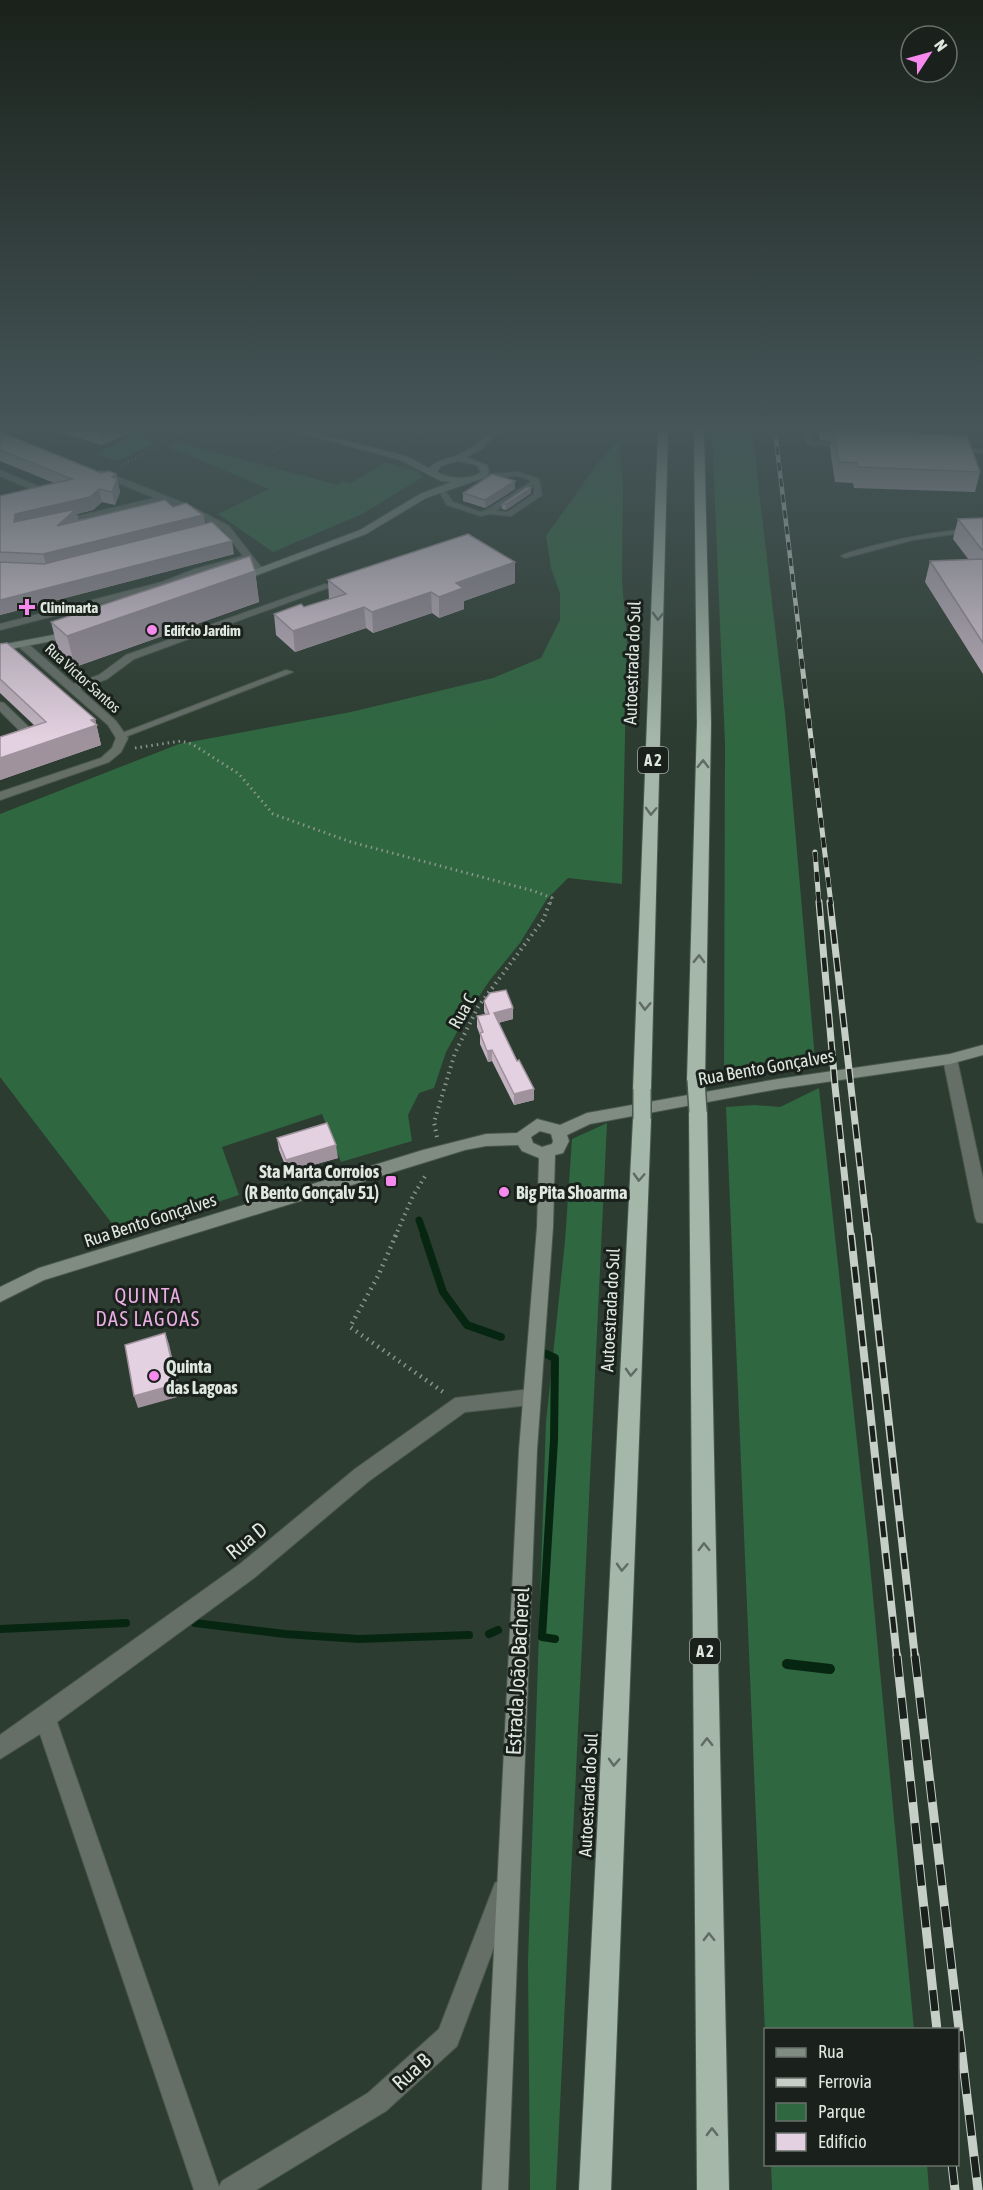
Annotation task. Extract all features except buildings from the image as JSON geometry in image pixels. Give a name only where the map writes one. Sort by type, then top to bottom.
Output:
[{"type":"highway","name":"Autoestrada do Sul","points":[[595,2190],[642,1119],[660,533]]},
{"type":"highway","name":"A 2","points":[[701,533],[704,723],[696,1080],[713,2190]]},
{"type":"street","points":[[230,533],[261,572]]},
{"type":"street","points":[[226,583],[261,572],[360,533]]},
{"type":"street","points":[[0,627],[165,584],[198,571],[249,557]]},
{"type":"street","points":[[72,688],[103,676],[130,657],[328,586]]},
{"type":"street","points":[[0,648],[87,630]]},
{"type":"street","name":"Rua Victor Santos","points":[[23,645],[122,735],[122,742],[117,750]]},
{"type":"street","points":[[0,705],[35,739],[0,751]]},
{"type":"street","points":[[0,796],[105,760],[117,750]]},
{"type":"street","name":"Rua Bento Gonçalves","points":[[558,1132],[587,1119],[778,1084],[950,1059],[983,1050]]},
{"type":"street","points":[[950,1059],[983,1214]]},
{"type":"street","points":[[537,1125],[550,1126],[558,1132],[561,1136],[560,1145],[547,1153],[531,1150],[524,1139],[527,1130],[537,1125]]},
{"type":"street","name":"Rua Bento Gonçalves","points":[[0,1295],[39,1275],[250,1208],[440,1152],[508,1137],[524,1139]]},
{"type":"street","name":"Estrada João Bacherel","points":[[495,2190],[507,1882],[531,1397],[546,1206],[547,1153]]},
{"type":"street","name":"Rua D","points":[[0,1748],[248,1571],[362,1475],[461,1404],[531,1397]]},
{"type":"street","points":[[45,1718],[207,2190]]},
{"type":"street","name":"Rua B","points":[[231,2190],[377,2102],[448,2037],[507,1882]]},
{"type":"lane","points":[[845,556],[934,533]]},
{"type":"lane","points":[[122,735],[289,672]]},
{"type":"path","name":"Rua C","points":[[117,750],[181,741],[192,744],[239,774],[273,814],[351,842],[534,891],[552,898],[543,920],[478,1007],[455,1053],[434,1122],[440,1152]]},
{"type":"path","points":[[440,1152],[414,1196],[378,1276],[350,1327],[461,1404]]},
{"type":"green space","points":[[246,533],[317,533],[273,552]]},
{"type":"green space","points":[[548,533],[623,533],[622,582],[627,638],[622,884],[568,878],[547,899],[520,943],[490,980],[467,1014],[446,1052],[434,1088],[419,1093],[408,1115],[412,1141],[341,1162],[322,1114],[222,1147],[239,1195],[120,1234],[0,1077],[0,814],[179,744],[351,712],[493,678],[541,658],[560,620],[560,593],[551,568],[546,536]]},
{"type":"green space","points":[[716,533],[764,533],[785,713],[815,1059],[769,1062],[724,1074],[725,744]]},
{"type":"green space","points":[[819,1088],[868,1544],[914,2028],[765,2028],[726,1107],[755,1105],[780,1107]]},
{"type":"green space","points":[[607,1123],[556,2190],[530,2190],[528,1962],[546,1422],[565,1241],[572,1139]]},
{"type":"green space","points":[[771,2166],[927,2166],[929,2190],[772,2190]]},
{"type":"waterway","points":[[419,1220],[425,1237]]},
{"type":"waterway","points":[[424,1235],[443,1292],[467,1325],[501,1337]]},
{"type":"waterway","points":[[546,1354],[555,1358],[554,1440],[542,1637],[555,1639]]},
{"type":"waterway","points":[[0,1629],[126,1623]]},
{"type":"waterway","points":[[195,1623],[285,1634],[359,1639],[469,1635]]},
{"type":"waterway","points":[[489,1634],[498,1630]]},
{"type":"waterway","points":[[787,1664],[830,1669]]},
{"type":"railway","points":[[787,533],[800,640]]},
{"type":"railway","points":[[799,639],[831,904]]},
{"type":"railway","points":[[815,852],[819,904]]},
{"type":"railway","points":[[819,902],[851,1237]]},
{"type":"railway","points":[[830,902],[868,1237]]},
{"type":"railway","points":[[851,1235],[897,1658]]},
{"type":"railway","points":[[868,1235],[915,1658]]},
{"type":"railway","points":[[897,1656],[937,2028]]},
{"type":"railway","points":[[915,1656],[959,2028]]},
{"type":"railway","points":[[959,2029],[978,2190]]},
{"type":"railway","points":[[952,2166],[955,2190]]},
{"type":"place","name":"Clinimarta","points":[[27,607]]},
{"type":"place","name":"Edifcio Jardim","points":[[152,630]]},
{"type":"place","name":"Sta Marta Corroios (R Bento Gonçalv 51)","points":[[391,1181]]},
{"type":"place","name":"Big Pita Shoarma","points":[[504,1192]]},
{"type":"place","name":"Quinta das Lagoas","points":[[154,1376]]},
{"type":"district","name":"QUINTA DAS LAGOAS","points":[[148,1306]]}]
